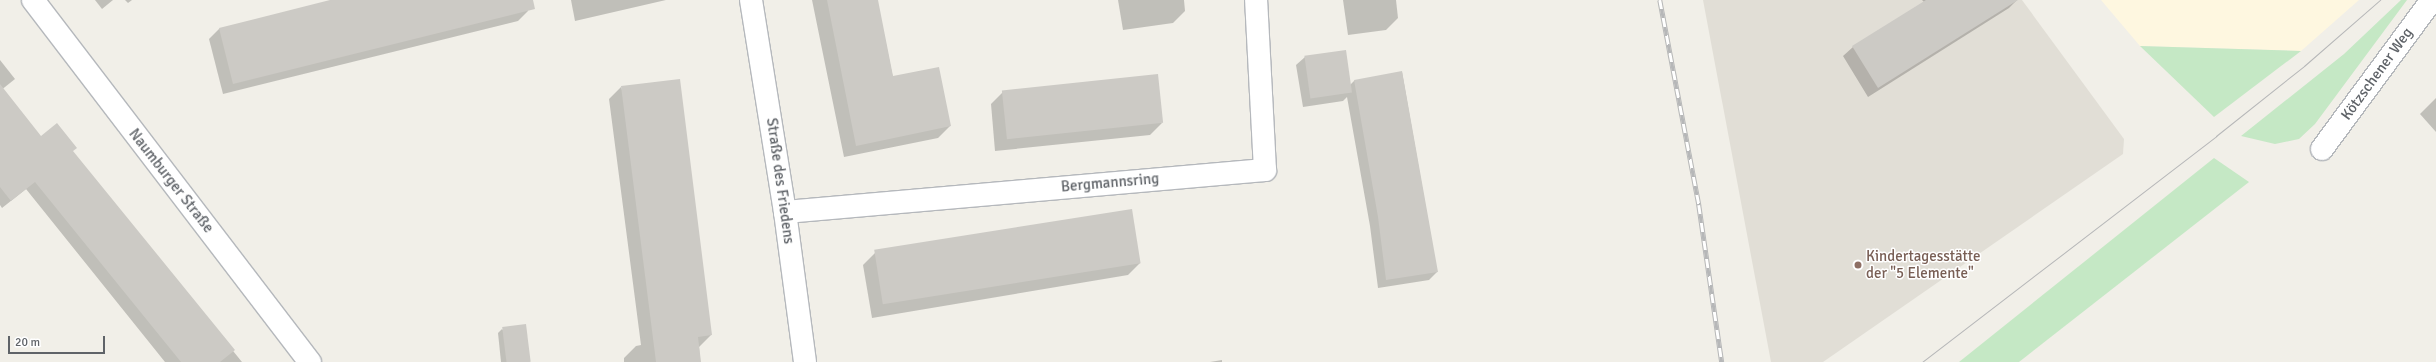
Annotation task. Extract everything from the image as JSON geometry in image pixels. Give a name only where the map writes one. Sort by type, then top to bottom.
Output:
[{"type":"street","name":"Naumburger Straße","points":[[32,0],[310,362]]},
{"type":"street","name":"Straße des Friedens","points":[[751,0],[785,212],[805,362]]},
{"type":"street","name":"Bergmannsring","points":[[785,212],[1265,170],[1256,0]]},
{"type":"street","name":"Kötzschener Weg","points":[[2322,149],[2432,0]]},
{"type":"shaded area","name":"Kindertagesstätte der \"5 Elemente\"","points":[[1703,0],[2022,0],[2124,139],[2123,154],[1823,362],[1771,362]]},
{"type":"shaded area","points":[[2101,0],[2359,0],[2301,51],[2140,46]]},
{"type":"green space","points":[[2401,0],[2407,0],[2315,124],[2299,139],[2275,144],[2241,136],[2344,54]]},
{"type":"green space","points":[[2140,46],[2301,51],[2214,117]]},
{"type":"green space","points":[[2214,158],[2249,182],[2019,362],[1959,362]]},
{"type":"building","points":[[330,0],[533,0],[535,9],[233,84],[219,28]]},
{"type":"building","points":[[827,0],[878,0],[893,76],[939,67],[951,126],[856,146]]},
{"type":"building","points":[[1926,0],[2018,0],[1878,88],[1852,46]]},
{"type":"building","points":[[1346,50],[1352,93],[1310,98],[1304,56]]},
{"type":"building","points":[[1402,71],[1438,272],[1386,280],[1378,217],[1354,80]]},
{"type":"building","points":[[1158,74],[1163,123],[1007,139],[1002,90]]},
{"type":"building","points":[[680,79],[712,335],[698,337],[701,362],[656,362],[621,86]]},
{"type":"building","points":[[0,84],[41,136],[57,123],[77,148],[73,151],[235,350],[220,362],[181,362],[35,182],[11,201],[0,187]]},
{"type":"building","points":[[1132,209],[1141,263],[883,304],[874,250]]},
{"type":"building","points":[[526,324],[531,362],[506,362],[502,327]]},
{"type":"tram line","points":[[1922,362],[2216,136],[2304,66],[2380,0]]},
{"type":"railway","points":[[1660,0],[1699,205],[1722,362]]},
{"type":"place","name":"Kindertagesstätte der \"5 Elemente\"","points":[[1858,265]]}]
